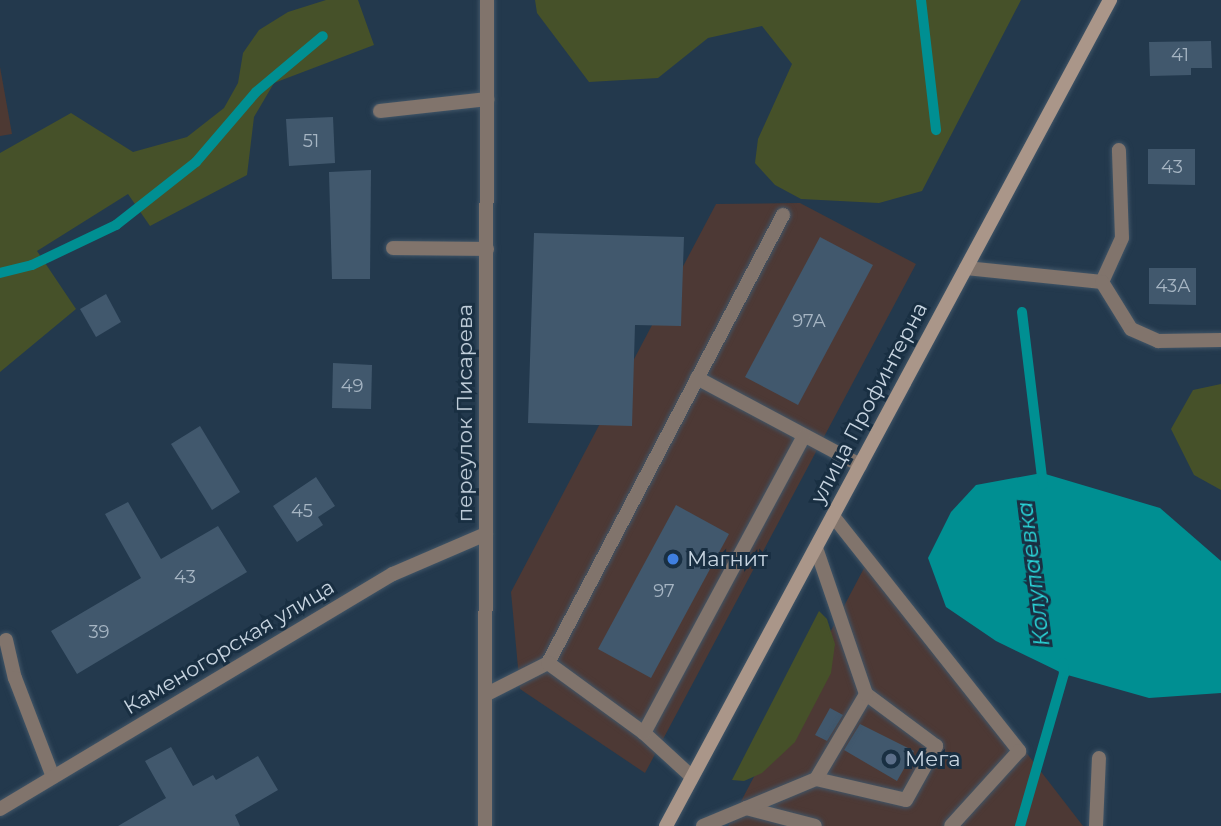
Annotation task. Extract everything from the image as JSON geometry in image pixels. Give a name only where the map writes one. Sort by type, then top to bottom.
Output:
[{"type":"main road","name":"улица Профинтерна","points":[[666,826],[1110,0]]},
{"type":"street","name":"переулок Писарева","points":[[485,826],[487,0]]},
{"type":"street","points":[[380,111],[487,99]]},
{"type":"street","points":[[1102,282],[1122,238],[1119,150]]},
{"type":"street","points":[[485,695],[548,663],[783,215]]},
{"type":"street","points":[[393,248],[487,249]]},
{"type":"street","points":[[966,268],[1102,282]]},
{"type":"street","points":[[1102,282],[1131,329],[1158,341],[1221,340]]},
{"type":"street","points":[[697,378],[860,465]]},
{"type":"street","points":[[644,733],[804,436]]},
{"type":"street","points":[[833,516],[1019,751],[951,826]]},
{"type":"street","name":"Каменогорская улица","points":[[0,809],[393,574],[486,534]]},
{"type":"street","points":[[703,826],[816,779],[906,800],[936,746],[866,694],[816,548]]},
{"type":"street","points":[[6,640],[15,678],[53,777]]},
{"type":"street","points":[[548,663],[644,733],[692,777]]},
{"type":"street","points":[[816,779],[866,694]]},
{"type":"street","points":[[1096,826],[1099,758]]},
{"type":"street","points":[[747,808],[815,826]]},
{"type":"shaded area","points":[[326,0],[358,0],[374,45],[274,83],[254,117],[247,175],[150,226],[128,194],[37,251],[76,309],[0,372],[0,153],[71,113],[133,152],[187,137],[224,108],[238,83],[243,53],[259,30],[288,12]]},
{"type":"shaded area","points":[[535,0],[1021,0],[922,191],[879,203],[801,199],[775,185],[755,163],[758,139],[792,64],[762,26],[708,38],[658,78],[589,82],[537,13]]},
{"type":"shaded area","points":[[0,67],[12,134],[0,136]]},
{"type":"shaded area","points":[[800,203],[916,264],[645,773],[520,689],[511,592],[716,204]]},
{"type":"shaded area","points":[[1221,384],[1221,490],[1194,475],[1171,429],[1193,390]]},
{"type":"shaded area","points":[[872,553],[1083,826],[728,826]]},
{"type":"shaded area","points":[[819,611],[827,619],[835,644],[831,673],[795,742],[762,773],[744,781],[732,780]]},
{"type":"water","points":[[1042,473],[1160,508],[1221,561],[1221,693],[1149,698],[1064,674],[996,641],[946,607],[928,558],[951,512],[976,485]]},
{"type":"building","points":[[1211,41],[1212,68],[1191,68],[1191,75],[1150,76],[1149,42]]},
{"type":"building","points":[[333,117],[335,163],[289,166],[286,119]]},
{"type":"building","points":[[1148,149],[1195,149],[1195,185],[1148,184]]},
{"type":"building","points":[[371,170],[370,279],[332,279],[329,172]]},
{"type":"building","points":[[534,233],[684,237],[681,326],[635,325],[632,426],[528,423]]},
{"type":"building","points":[[820,237],[873,265],[798,405],[745,377]]},
{"type":"building","points":[[1149,268],[1196,268],[1196,305],[1149,304]]},
{"type":"building","points":[[106,294],[121,322],[96,337],[80,309]]},
{"type":"building","points":[[333,363],[372,365],[371,409],[332,408]]},
{"type":"building","points":[[200,426],[240,492],[212,510],[171,444]]},
{"type":"building","points":[[316,477],[335,506],[318,517],[323,525],[297,542],[273,506]]},
{"type":"building","points":[[128,502],[161,559],[218,526],[247,572],[77,674],[51,631],[141,578],[105,514]]},
{"type":"building","points":[[676,505],[729,534],[651,678],[598,649]]},
{"type":"building","points":[[830,708],[843,715],[827,741],[815,735]]},
{"type":"building","points":[[860,724],[914,751],[897,781],[844,750]]},
{"type":"building","points":[[171,747],[193,786],[213,775],[216,780],[258,756],[278,790],[235,815],[240,826],[118,826],[166,798],[145,761]]},
{"type":"waterway","name":"Колупаевка","points":[[921,0],[936,130]]},
{"type":"waterway","points":[[0,273],[32,265],[116,225],[196,162],[256,92],[323,36]]},
{"type":"waterway","name":"Колупаевка","points":[[1022,312],[1043,485]]},
{"type":"waterway","name":"Колупаевка","points":[[1020,826],[1064,674],[1063,663]]},
{"type":"place","name":"Магнит","points":[[673,559]]},
{"type":"place","name":"Мега","points":[[891,759]]}]
